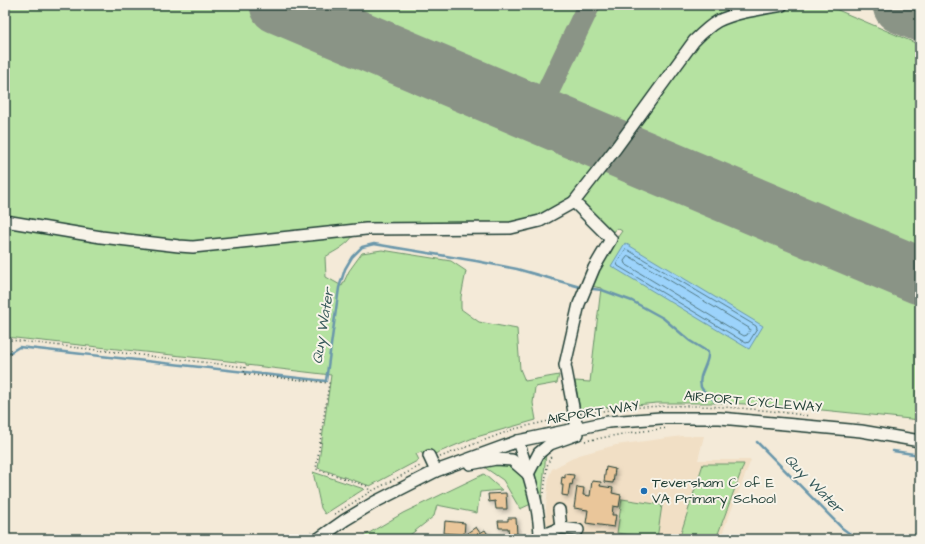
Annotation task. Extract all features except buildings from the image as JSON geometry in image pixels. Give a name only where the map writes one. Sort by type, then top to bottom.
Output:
[{"type":"street","points":[[5,221],[94,236],[193,247],[366,229],[511,228],[540,221],[574,202],[608,159],[694,41],[706,30],[717,22],[728,18],[782,5]]},
{"type":"street","points":[[574,202],[611,239],[594,268],[579,304],[565,365],[577,428]]},
{"type":"street","name":"AIRPORT WAY","points":[[315,535],[436,471],[518,441],[608,422],[662,418],[720,418],[861,431],[920,441]]},
{"type":"street","points":[[528,474],[539,453],[550,444],[608,422]]},
{"type":"street","points":[[518,441],[540,522],[540,536],[561,528],[578,530]]},
{"type":"street","points":[[430,458],[436,471],[496,459],[512,460],[528,474]]},
{"type":"street","points":[[559,510],[561,528]]},
{"type":"path","points":[[5,345],[10,340],[245,366],[244,374],[329,383],[316,469],[367,486],[370,492]]},
{"type":"path","name":"AIRPORT CYCLEWAY","points":[[334,515],[370,492],[430,458],[514,429],[574,415],[608,410],[661,406],[721,406],[816,416]]},
{"type":"path","points":[[581,442],[628,433],[673,428]]},
{"type":"path","points":[[544,494],[547,466],[551,455]]},
{"type":"path","points":[[301,539],[315,535]]},
{"type":"shaded area","name":"Teversham C of E VA Primary School","points":[[682,436],[704,436],[698,460],[751,460],[720,539],[547,539],[546,508],[549,476],[552,469],[579,455],[616,445]]},
{"type":"green space","points":[[5,5],[770,5],[717,19],[598,169],[565,204],[524,224],[378,227],[198,245],[5,219]]},
{"type":"green space","points":[[797,5],[826,5],[920,45],[920,420],[783,406],[726,403],[657,403],[580,410],[575,381],[590,382],[601,288],[591,286],[606,254],[622,231],[617,228],[610,234],[583,205],[583,198],[692,48],[713,28],[737,18]]},
{"type":"green space","points":[[5,223],[180,249],[355,233],[346,244],[325,257],[326,277],[342,286],[349,271],[362,253],[382,250],[451,261],[466,271],[461,297],[461,309],[479,322],[517,329],[520,369],[525,381],[559,375],[557,383],[535,387],[533,403],[536,420],[473,438],[425,458],[421,452],[416,454],[419,460],[370,486],[318,468],[331,375],[246,365],[246,363],[5,338]]},
{"type":"green space","points":[[546,453],[541,506],[534,477],[535,466]]},
{"type":"green space","points":[[501,463],[515,469],[523,478],[531,504],[520,509],[503,480],[484,467]]},
{"type":"green space","points":[[703,464],[744,464],[716,539],[679,539]]},
{"type":"green space","points":[[313,472],[364,489],[325,514],[321,508]]},
{"type":"green space","points":[[484,474],[502,490],[480,492],[477,513],[437,505],[434,516],[410,535],[410,539],[359,539],[403,513]]},
{"type":"green space","points":[[622,499],[662,505],[657,539],[617,533]]},
{"type":"water","points":[[625,243],[763,326],[749,349],[611,266]]},
{"type":"waterway","name":"Quy Water","points":[[5,360],[6,355],[19,347],[326,381],[339,288],[345,269],[352,257],[362,247],[374,244],[517,269],[580,287]]},
{"type":"waterway","name":"Quy Water","points":[[593,289],[602,290],[632,301],[663,318],[690,341],[708,352],[700,383],[703,391],[715,401]]},
{"type":"waterway","name":"Quy Water","points":[[757,442],[842,528],[857,539]]},
{"type":"waterway","points":[[893,451],[920,455]]},
{"type":"taxiway","points":[[325,25],[334,5]]},
{"type":"taxiway","points":[[537,114],[589,5]]},
{"type":"runway","points":[[278,5],[920,276]]},
{"type":"runway","points":[[901,5],[920,13]]},
{"type":"place","name":"Teversham C of E VA Primary School","points":[[644,491]]}]
